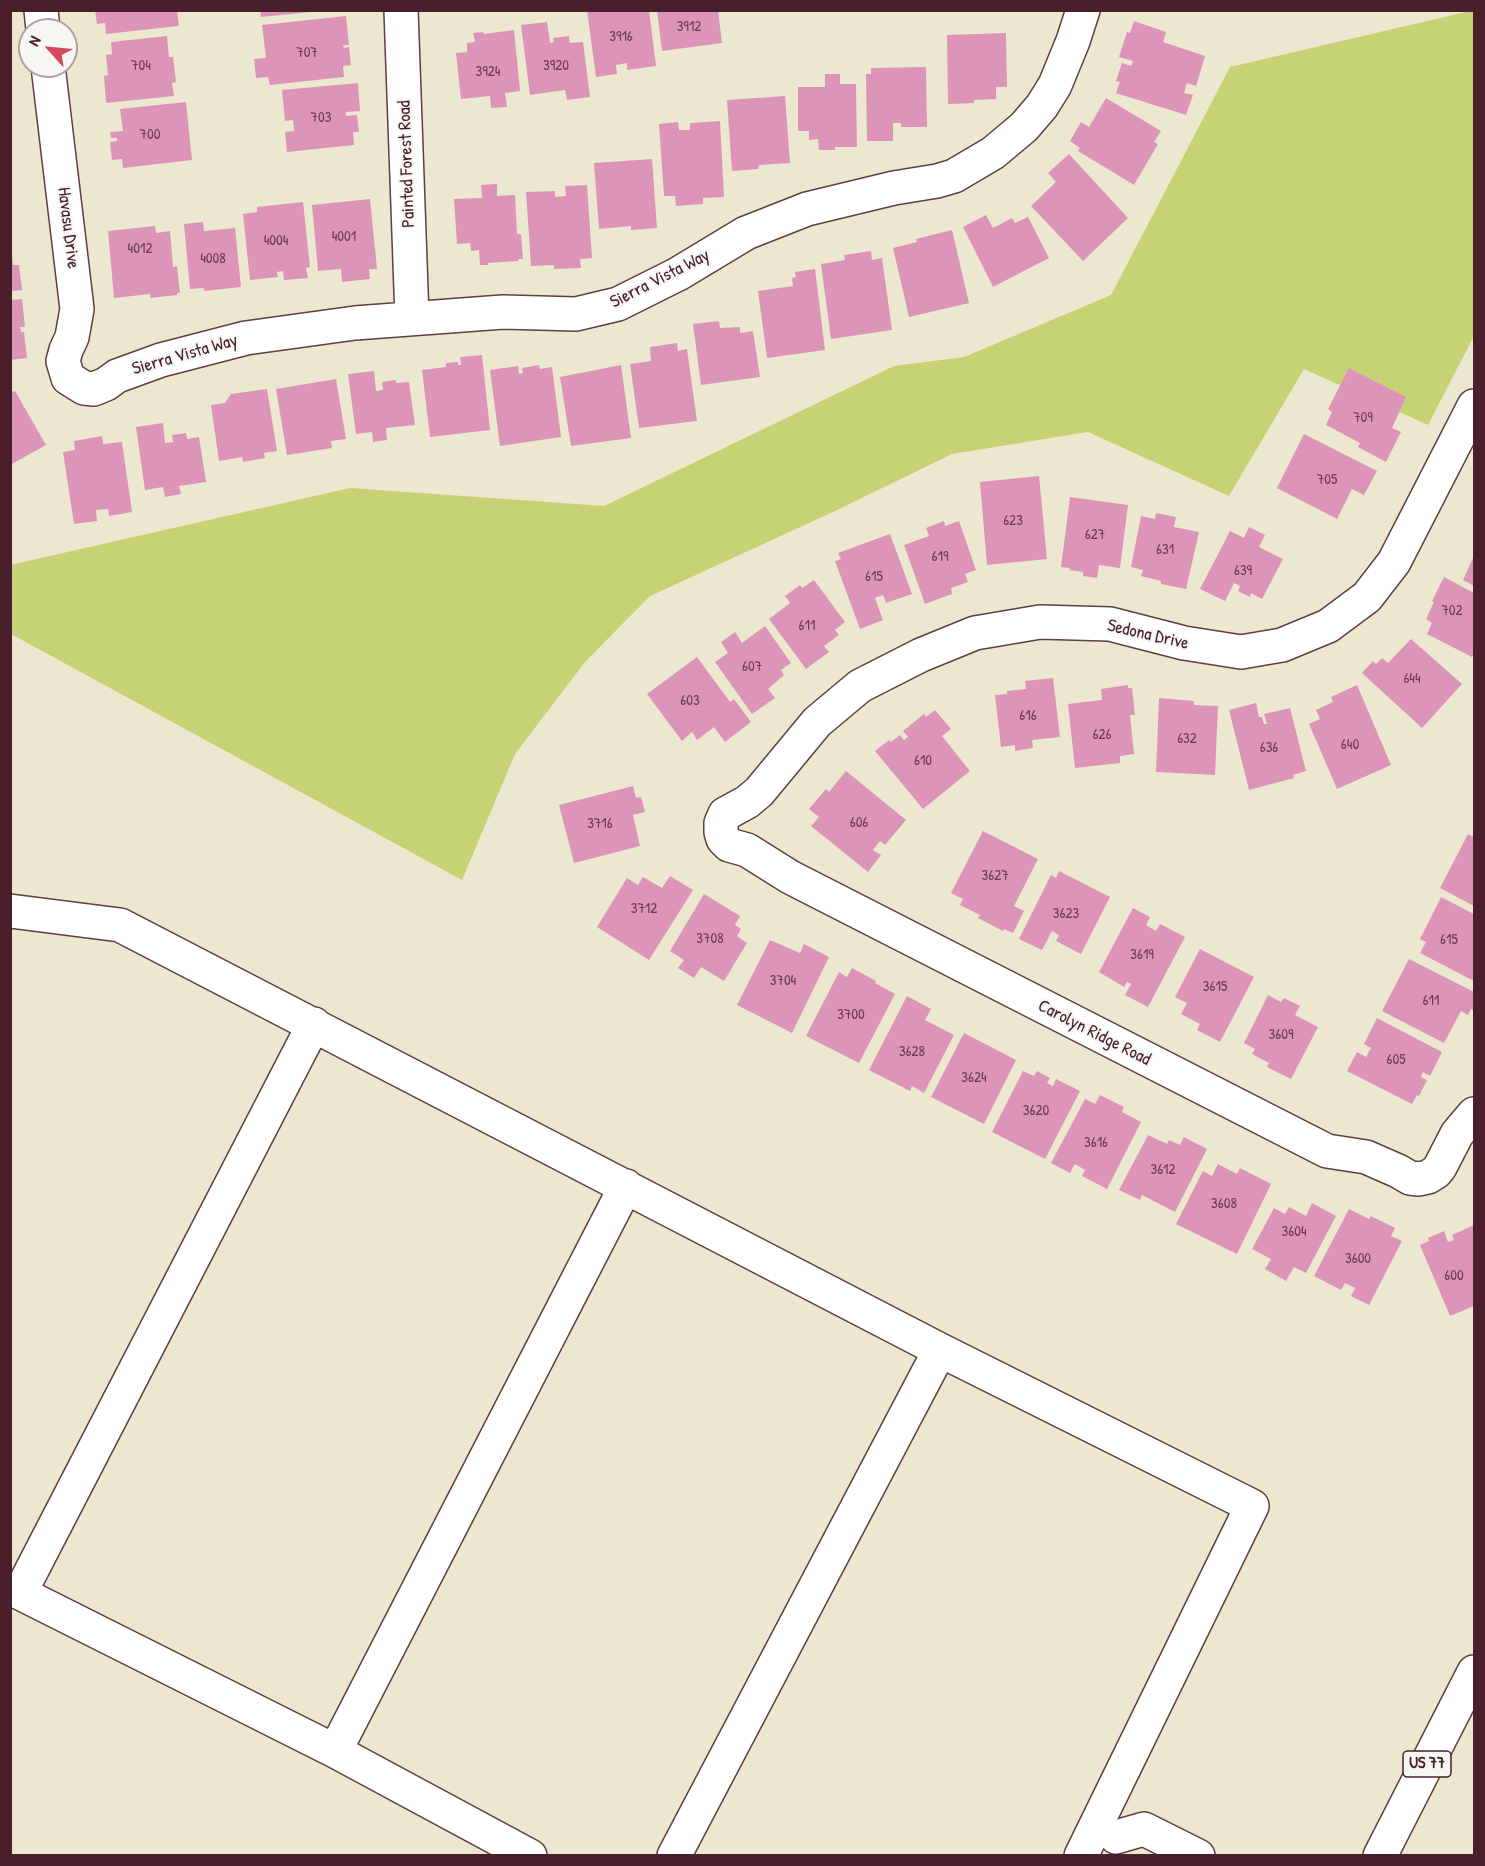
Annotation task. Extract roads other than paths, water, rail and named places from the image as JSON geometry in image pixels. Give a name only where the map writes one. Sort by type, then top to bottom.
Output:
[{"type":"street","name":"Painted Forest Road","points":[[401,10],[412,318]]},
{"type":"street","name":"Sierra Vista Way","points":[[75,384],[94,389],[117,376],[161,360],[246,338],[346,324],[412,318],[503,312],[576,314],[618,304],[678,274],[746,233],[807,209],[954,176],[993,153],[1024,127],[1042,106],[1055,85],[1083,10]]},
{"type":"street","name":"Havasu Drive","points":[[49,78],[77,309],[72,338],[63,361],[68,378],[75,384]]},
{"type":"street","name":"Sedona Drive","points":[[725,814],[747,802],[759,792],[818,722],[860,686],[921,655],[975,633],[1040,622],[1110,624],[1184,643],[1241,652],[1282,645],[1328,626],[1367,597],[1394,562],[1474,406]]},
{"type":"street","name":"Carolyn Ridge Road","points":[[725,814],[721,823],[721,832],[723,839],[729,845],[747,850],[790,877],[1327,1151],[1366,1157],[1410,1178],[1428,1177],[1440,1167],[1457,1134],[1474,1114]]},
{"type":"street","points":[[10,911],[120,925],[940,1350],[1252,1506],[1104,1844]]},
{"type":"street","points":[[314,1024],[20,1593],[335,1751],[530,1856]]},
{"type":"street","points":[[335,1751],[626,1186]]},
{"type":"street","points":[[674,1856],[940,1350]]},
{"type":"street","name":"US 77","points":[[1380,1856],[1474,1672]]},
{"type":"street","points":[[1104,1844],[1144,1829],[1197,1856]]}]
